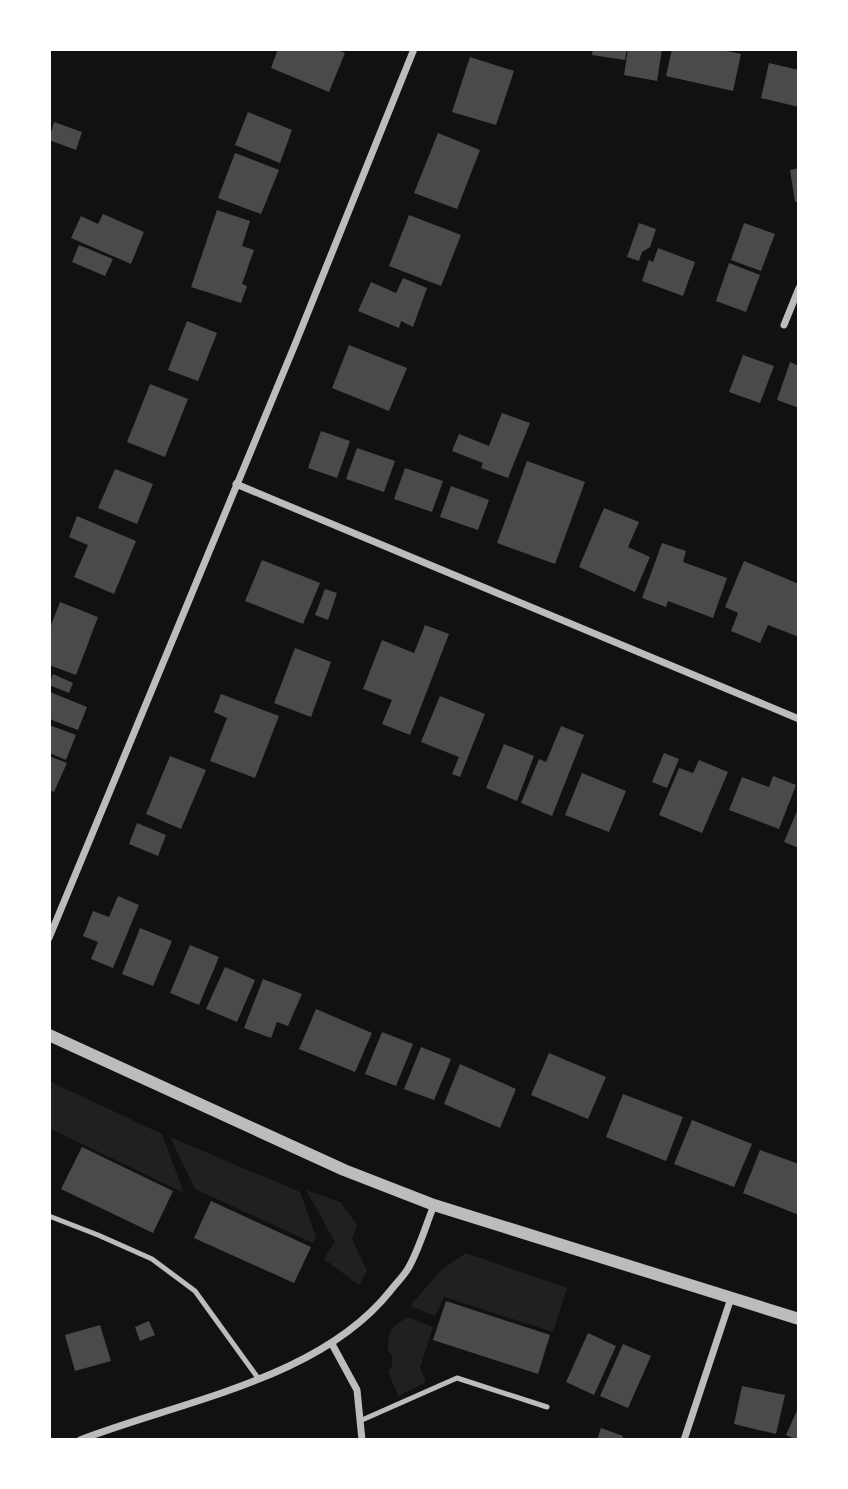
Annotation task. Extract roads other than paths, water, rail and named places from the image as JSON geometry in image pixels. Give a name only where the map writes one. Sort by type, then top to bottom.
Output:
[{"type":"street","points":[[49,938],[296,342],[414,49]]},
{"type":"street","points":[[784,326],[799,289]]},
{"type":"street","points":[[236,484],[799,719]]},
{"type":"street","points":[[49,1035],[344,1170],[434,1205],[799,1318]]},
{"type":"street","points":[[80,1440],[231,1390],[332,1344],[357,1326],[381,1303],[410,1266],[434,1205]]},
{"type":"street","points":[[684,1440],[731,1298]]},
{"type":"street","points":[[332,1344],[357,1390],[362,1440]]},
{"type":"lane","points":[[49,1216],[152,1259],[195,1291],[258,1378]]},
{"type":"lane","points":[[362,1420],[457,1378],[547,1407]]}]
